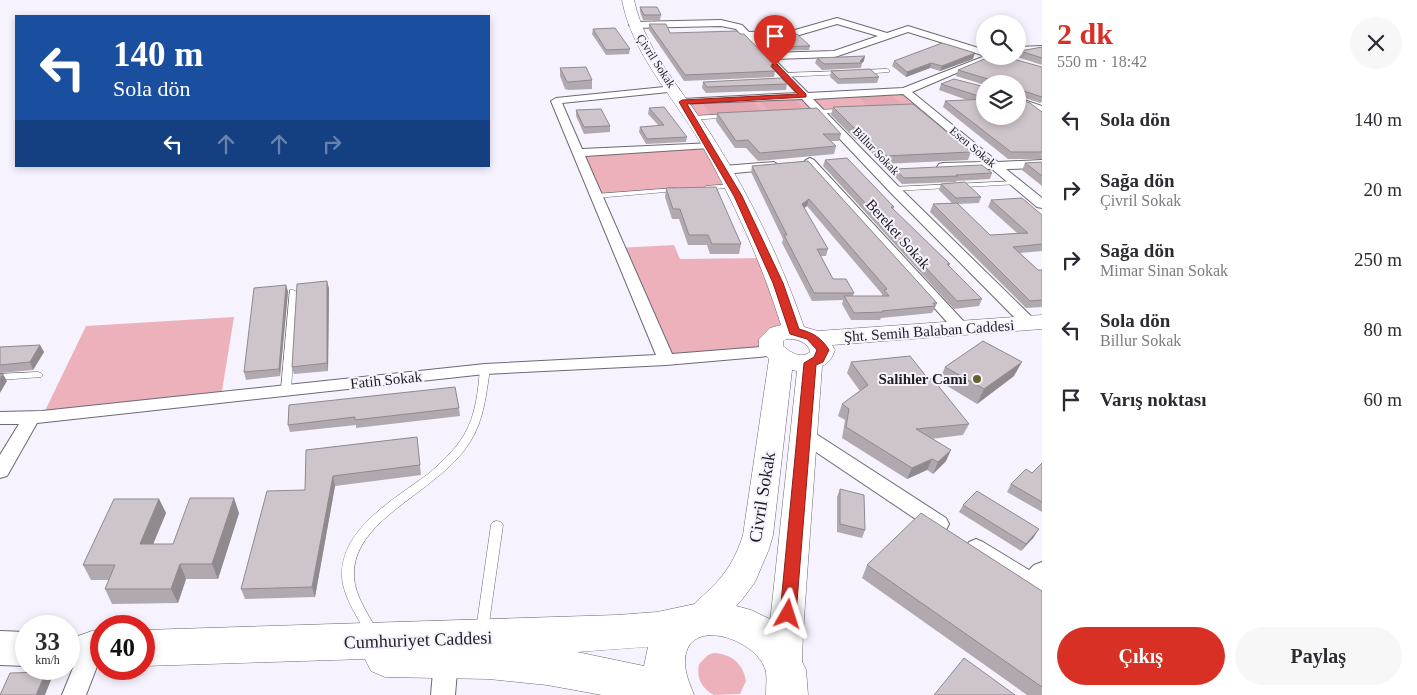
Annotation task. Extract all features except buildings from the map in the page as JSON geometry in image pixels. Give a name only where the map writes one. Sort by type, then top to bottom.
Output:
[{"type":"highway","name":"Cumhuriyet Caddesi","points":[[155,649],[617,633],[657,629],[697,620],[721,618],[741,623],[751,628],[776,649],[789,686]]},
{"type":"highway","name":"Cumhuriyet Caddesi","points":[[673,695],[665,674],[664,664],[667,646],[677,631],[697,620]]},
{"type":"highway","name":"Cumhuriyet Caddesi","points":[[155,650],[445,677],[504,662],[617,678],[673,695]]},
{"type":"main road","points":[[0,648],[15,649]]},
{"type":"street","name":"Çivril Sokak","points":[[628,1],[633,25],[694,118],[733,186],[768,258],[783,296],[811,347]]},
{"type":"street","points":[[746,35],[796,33],[837,21],[887,36]]},
{"type":"street","name":"Billur Sokak","points":[[633,25],[724,24],[737,26],[766,56],[783,78],[803,96],[815,112],[1038,326]]},
{"type":"street","points":[[766,56],[835,54],[908,29],[976,50]]},
{"type":"street","points":[[1026,50],[1042,49]]},
{"type":"street","points":[[666,360],[556,101],[678,95],[803,96],[905,91],[976,62]]},
{"type":"street","points":[[942,76],[959,82]]},
{"type":"street","name":"Esen Sokak","points":[[905,91],[919,107],[1042,204]]},
{"type":"street","points":[[1026,104],[1042,110]]},
{"type":"street","points":[[578,153],[709,146]]},
{"type":"street","points":[[845,159],[863,157]]},
{"type":"street","name":"Bereket Sokak","points":[[805,163],[828,160]]},
{"type":"street","name":"Bereket Sokak","points":[[805,163],[961,328]]},
{"type":"street","points":[[926,168],[1042,164]]},
{"type":"street","points":[[724,170],[782,165]]},
{"type":"street","points":[[876,170],[888,170]]},
{"type":"street","name":"Şht. Semih Balaban Caddesi","points":[[811,347],[961,328],[1038,326]]},
{"type":"street","name":"Şht. Semih Balaban Caddesi","points":[[811,347],[1038,326]]},
{"type":"street","name":"Civril Sokak","points":[[697,620],[730,593],[752,558],[758,535],[777,354],[770,342],[774,336],[783,332],[811,347],[786,632],[789,686]]},
{"type":"street","points":[[777,354],[798,363],[811,347]]},
{"type":"street","name":"Fatih Sokak","points":[[0,418],[32,417],[485,369],[777,354]]},
{"type":"street","points":[[0,470],[32,417]]},
{"type":"street","points":[[804,435],[956,536],[1038,582]]},
{"type":"street","points":[[74,695],[90,652]]},
{"type":"lane","points":[[859,72],[887,71]]},
{"type":"lane","points":[[783,78],[850,72]]},
{"type":"lane","points":[[815,112],[854,110]]},
{"type":"lane","points":[[694,118],[731,116]]},
{"type":"lane","points":[[894,189],[1016,183]]},
{"type":"lane","points":[[698,189],[733,186]]},
{"type":"lane","points":[[596,196],[680,190]]},
{"type":"lane","points":[[286,390],[293,292]]},
{"type":"lane","points":[[376,641],[352,593],[348,576],[351,555],[358,539],[373,522],[433,475],[452,457],[470,435],[480,408],[485,369]]},
{"type":"lane","points":[[0,377],[38,375]]},
{"type":"lane","points":[[481,638],[497,525]]},
{"type":"shaded area","points":[[905,91],[924,107],[694,118],[682,102]]},
{"type":"shaded area","points":[[891,95],[903,105],[868,106],[857,96]]},
{"type":"shaded area","points":[[795,99],[804,110],[769,111],[760,101]]},
{"type":"shaded area","points":[[753,101],[762,112],[711,114],[703,104]]},
{"type":"shaded area","points":[[709,145],[733,186],[596,196],[578,153]]},
{"type":"shaded area","points":[[674,245],[680,259],[767,258],[794,331],[771,347],[666,360],[618,248]]},
{"type":"shaded area","points":[[234,317],[221,397],[42,417],[86,326]]},
{"type":"shaded area","points":[[714,653],[726,655],[739,665],[746,681],[740,694],[714,695],[703,686],[698,674],[699,664],[708,655]]},
{"type":"place","name":"Salihler Cami","points":[[977,379]]},
{"type":"route","points":[[775,66],[803,96],[682,102],[694,118],[738,196],[766,254],[783,296],[794,331],[811,336],[822,346],[823,350],[819,359],[810,363],[788,614]]}]
